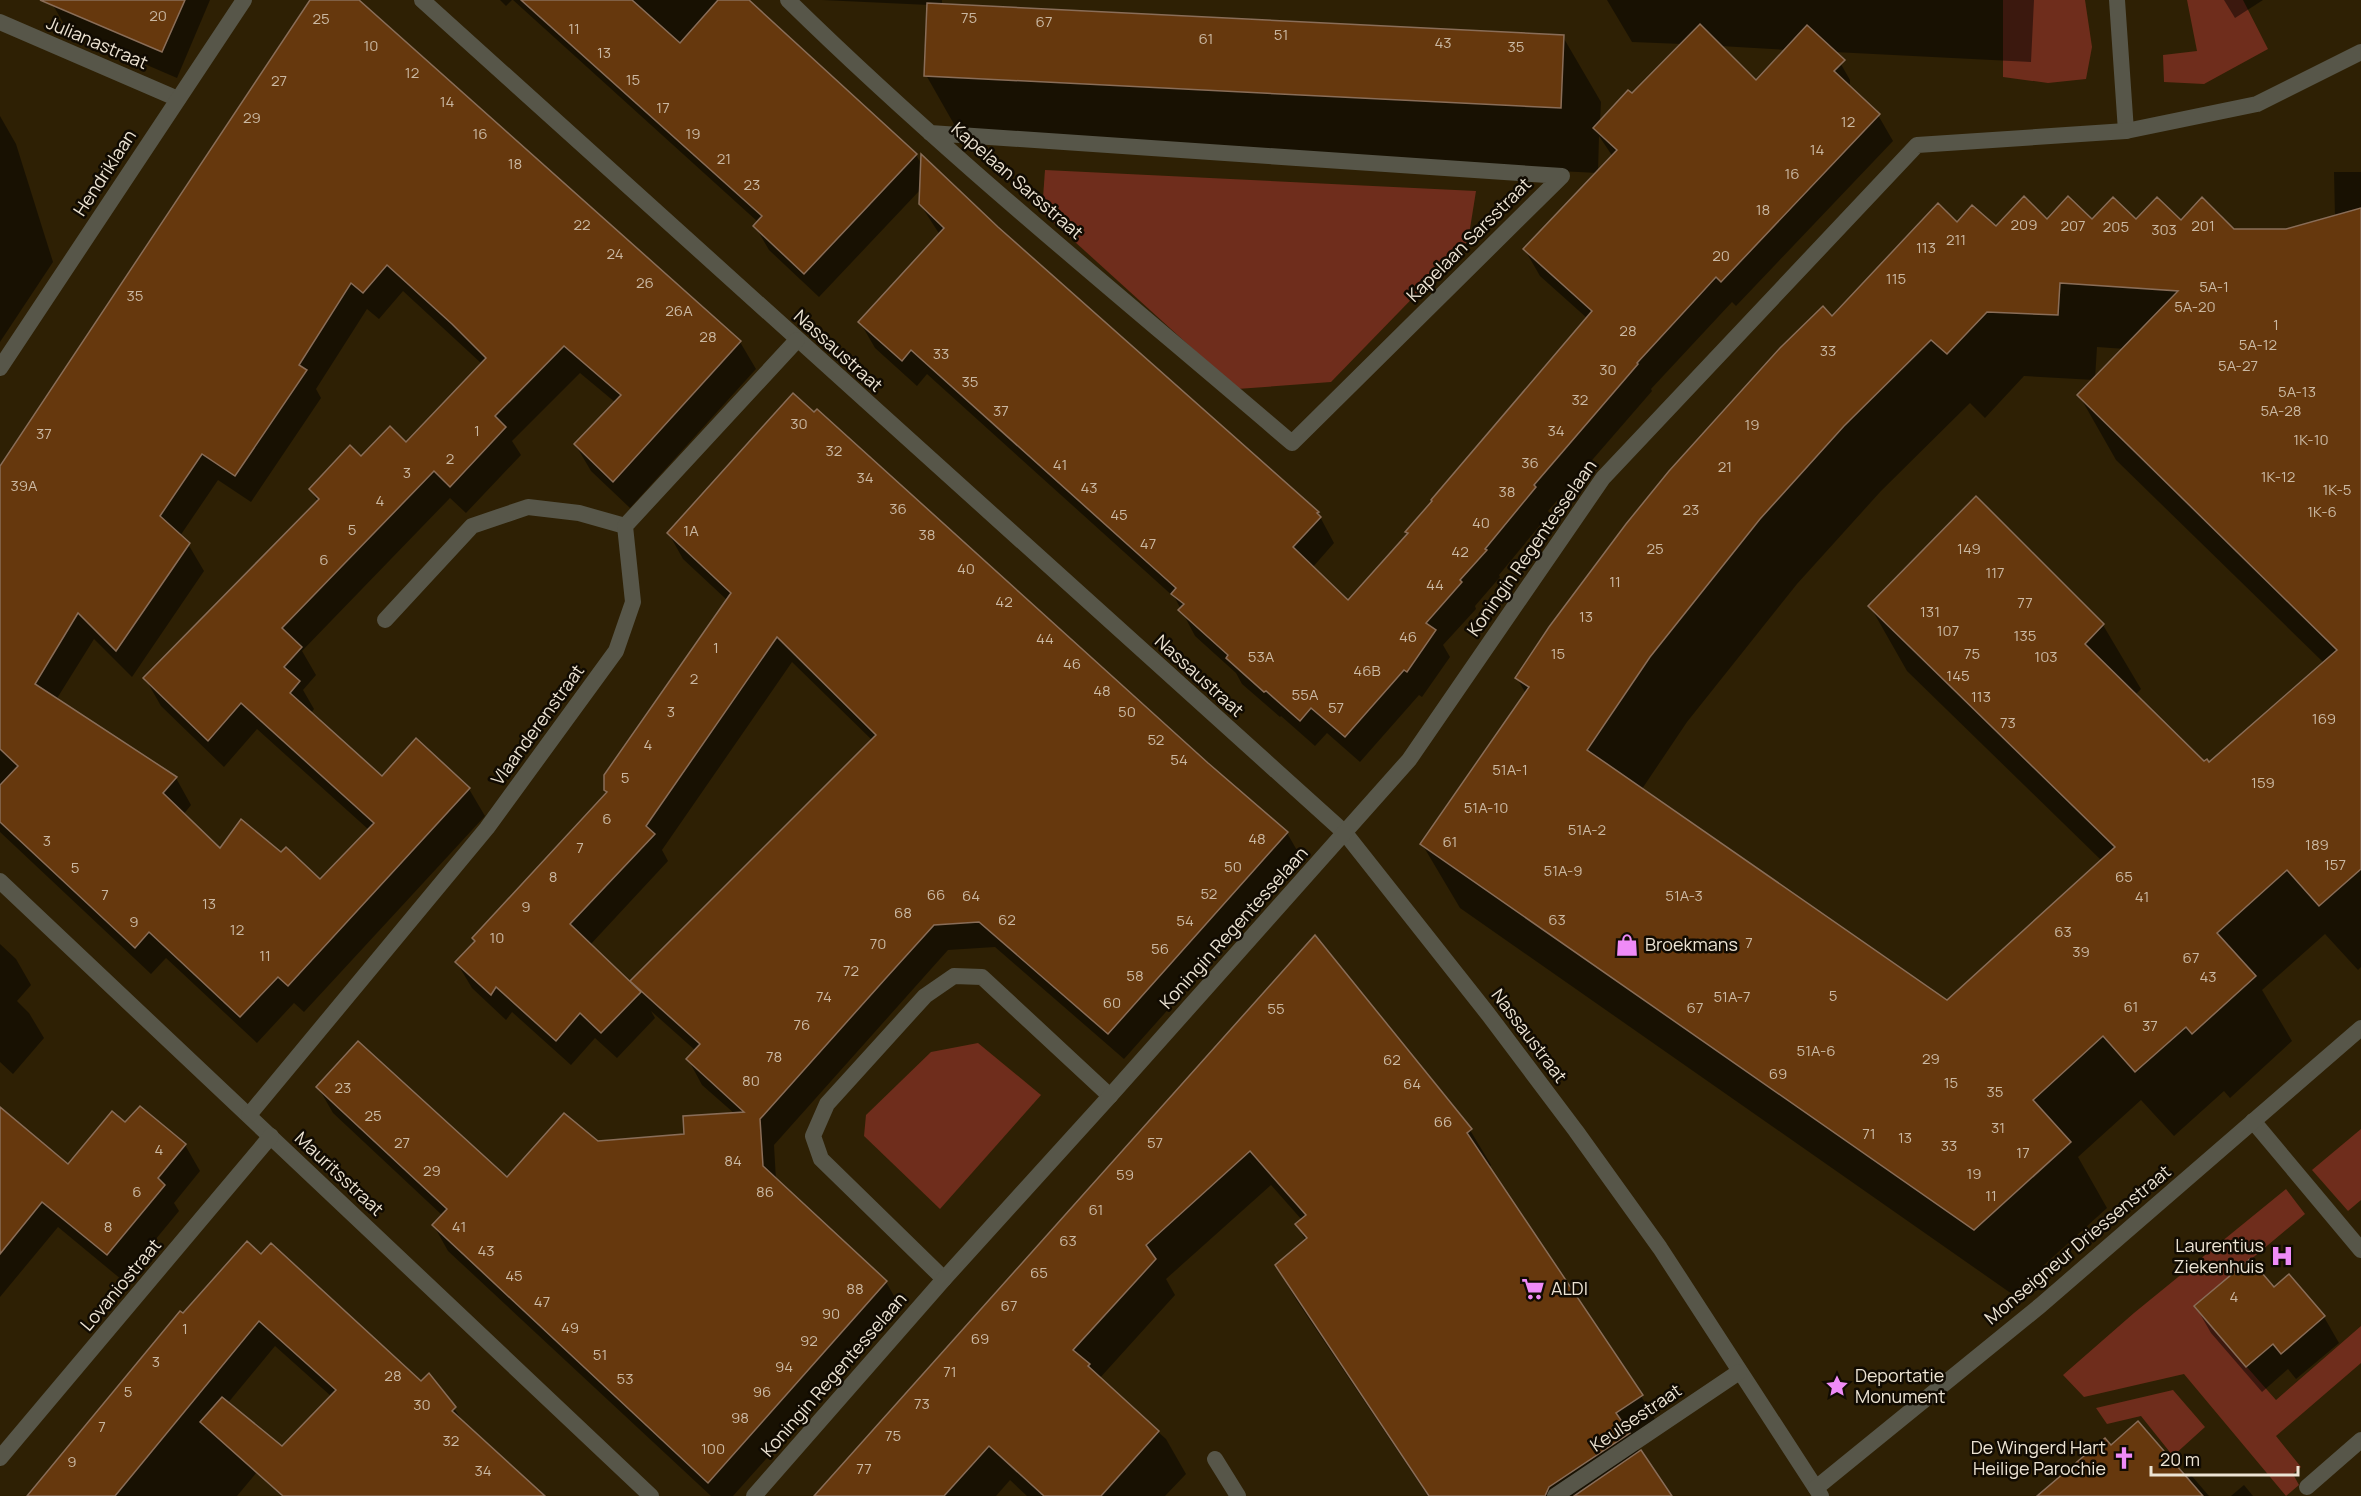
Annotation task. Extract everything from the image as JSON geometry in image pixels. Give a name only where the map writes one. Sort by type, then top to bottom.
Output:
[{"type":"street","name":"Hendriklaan","points":[[0,369],[244,0]]},
{"type":"street","name":"Nassaustraat","points":[[422,0],[1345,833],[1488,1014],[1576,1131],[1660,1248],[1738,1372],[1819,1492]]},
{"type":"street","name":"Kapelaan Sarsstraat","points":[[788,0],[864,75],[930,133],[1292,443],[1562,176],[930,133]]},
{"type":"street","points":[[2117,0],[2127,131]]},
{"type":"street","name":"Julianastraat","points":[[0,22],[178,99]]},
{"type":"street","name":"Koningin Regentesselaan","points":[[754,1496],[944,1279],[1409,760],[1603,478],[1917,145],[2127,131],[2257,104],[2361,52]]},
{"type":"street","points":[[385,620],[472,526],[528,507],[579,513],[625,526],[797,340]]},
{"type":"street","name":"Vlaanderenstraat","points":[[249,1114],[487,828],[616,651],[633,602],[625,526]]},
{"type":"street","name":"Mauritsstraat","points":[[0,880],[651,1496]]},
{"type":"street","points":[[944,1279],[821,1159],[813,1136],[827,1104],[925,996],[954,976],[982,977],[1110,1096]]},
{"type":"street","name":"Monseigneur Driessenstraat","points":[[1819,1492],[2041,1305],[2360,1029]]},
{"type":"street","points":[[2253,1121],[2361,1250]]},
{"type":"street","name":"Lovaniostraat","points":[[0,1458],[271,1136]]},
{"type":"street","name":"Keulsestraat","points":[[1555,1496],[1738,1372]]},
{"type":"street","points":[[2307,1487],[2361,1440]]},
{"type":"street","points":[[1215,1459],[1238,1496]]},
{"type":"shaded area","points":[[2003,0],[2085,0],[2092,47],[2086,79],[2048,83],[2003,77]]},
{"type":"shaded area","points":[[2187,0],[2243,0],[2268,49],[2204,84],[2164,82],[2163,55],[2197,51]]},
{"type":"shaded area","points":[[1045,170],[1476,191],[1468,241],[1331,382],[1237,389],[1042,212]]},
{"type":"shaded area","points":[[978,1043],[1041,1095],[940,1209],[864,1136],[866,1115],[931,1052]]},
{"type":"shaded area","points":[[2361,1129],[2361,1200],[2348,1211],[2312,1170]]},
{"type":"shaded area","points":[[2286,1189],[2305,1214],[2194,1307],[2276,1400],[2361,1326],[2361,1363],[2276,1436],[2301,1467],[2293,1474],[2299,1485],[2286,1496],[2184,1374],[2084,1397],[2063,1375],[2134,1313]]},
{"type":"shaded area","points":[[2173,1390],[2205,1427],[2173,1456],[2141,1416],[2107,1424],[2096,1408]]},
{"type":"building","points":[[40,0],[185,0],[162,52]]},
{"type":"building","points":[[310,0],[359,0],[741,341],[613,482],[574,444],[621,395],[564,346],[495,416],[506,427],[450,487],[434,471],[282,628],[302,647],[284,667],[300,681],[290,693],[382,776],[416,738],[470,788],[288,986],[278,977],[240,1017],[149,932],[135,948],[0,822],[0,785],[18,766],[0,749],[0,466]],"holes":[[[387,265],[486,358],[406,442],[390,426],[361,456],[350,445],[309,489],[319,499],[143,678],[208,741],[241,703],[374,823],[320,879],[286,847],[281,852],[241,819],[220,848],[163,793],[177,777],[35,684],[78,613],[116,651],[190,543],[160,516],[202,454],[235,476],[307,370],[299,365],[351,283],[363,293]]]},
{"type":"building","points":[[521,0],[632,0],[680,43],[718,0],[749,0],[917,154],[804,274],[753,226],[762,216]]},
{"type":"building","points":[[927,3],[1564,35],[1561,108],[924,76]]},
{"type":"building","points":[[1700,24],[1756,80],[1807,25],[1845,60],[1834,71],[1880,114],[1721,282],[1716,277],[1637,363],[1534,485],[1536,487],[1485,549],[1487,550],[1460,580],[1462,582],[1426,623],[1436,630],[1407,672],[1404,670],[1345,737],[1311,708],[1300,721],[1266,691],[1264,692],[1226,658],[1228,655],[1178,610],[1184,604],[1171,594],[1176,588],[911,350],[902,361],[858,322],[944,228],[919,204],[921,154],[998,227],[1319,512],[1317,513],[1321,517],[1293,547],[1348,600],[1408,533],[1405,532],[1431,500],[1592,311],[1523,249],[1617,150],[1593,128],[1628,90],[1632,93]]},
{"type":"building","points":[[2024,196],[2047,219],[2068,196],[2092,219],[2113,197],[2136,219],[2157,197],[2181,220],[2202,197],[2234,229],[2286,229],[2361,208],[2361,869],[2319,906],[2287,870],[2217,933],[2256,976],[2192,1034],[2186,1027],[2135,1072],[2103,1036],[2033,1100],[2071,1142],[1974,1230],[1420,844],[1529,687],[1515,678],[1549,627],[1669,471],[1780,348],[1823,306],[1832,316],[1938,203],[1957,222],[1972,205],[1996,226]],"holes":[[[2060,283],[2178,291],[2077,395],[2337,650],[2209,762],[2207,759],[2204,761],[2085,644],[2104,624],[1976,496],[1868,606],[2115,847],[1947,1000],[1587,750],[1650,657],[1760,519],[1844,426],[1931,340],[1947,354],[1987,312],[2058,315]]]},
{"type":"building","points":[[793,393],[814,412],[817,409],[1208,763],[1288,832],[1108,1034],[979,922],[934,925],[760,1119],[763,1166],[887,1281],[708,1483],[432,1225],[447,1209],[316,1087],[358,1041],[507,1177],[564,1113],[598,1141],[684,1134],[683,1116],[744,1112],[686,1059],[700,1044],[630,981],[876,735],[777,637],[646,826],[655,834],[570,924],[641,992],[601,1033],[580,1013],[556,1041],[496,987],[491,995],[455,962],[475,941],[472,938],[607,792],[604,790],[604,775],[731,593],[667,533]]},
{"type":"building","points":[[1315,935],[1472,1129],[1467,1133],[1643,1395],[1616,1413],[1630,1433],[1549,1487],[1545,1496],[1429,1496],[1275,1265],[1307,1238],[1295,1224],[1306,1215],[1250,1151],[1146,1245],[1156,1259],[1073,1350],[1159,1431],[1101,1496],[1044,1496],[989,1446],[944,1496],[814,1496]]},
{"type":"building","points":[[140,1106],[186,1144],[158,1178],[165,1185],[107,1255],[42,1202],[0,1254],[0,1107],[68,1164],[112,1111],[125,1122]]},
{"type":"building","points":[[247,1241],[261,1254],[271,1243],[421,1381],[429,1373],[456,1407],[452,1411],[545,1496],[283,1496],[200,1422],[222,1397],[282,1446],[336,1390],[259,1321],[115,1496],[27,1496],[180,1311],[183,1313]]},
{"type":"building","points":[[2250,1259],[2274,1287],[2289,1274],[2325,1316],[2281,1354],[2273,1344],[2246,1367],[2194,1306]]},
{"type":"building","name":"De Wingerd Hart Heilige Parochie","points":[[2138,1421],[2203,1496],[2037,1496],[2105,1438],[2111,1445]]},
{"type":"building","points":[[1641,1450],[1672,1496],[1574,1496]]},
{"type":"place","name":"Broekmans","points":[[1627,945]]},
{"type":"place","name":"Laurentius Ziekenhuis","points":[[2282,1256]]},
{"type":"place","name":"ALDI","points":[[1533,1289]]},
{"type":"place","name":"Deportatie Monument","points":[[1837,1386]]},
{"type":"place","name":"De Wingerd Hart Heilige Parochie","points":[[2124,1458]]}]
